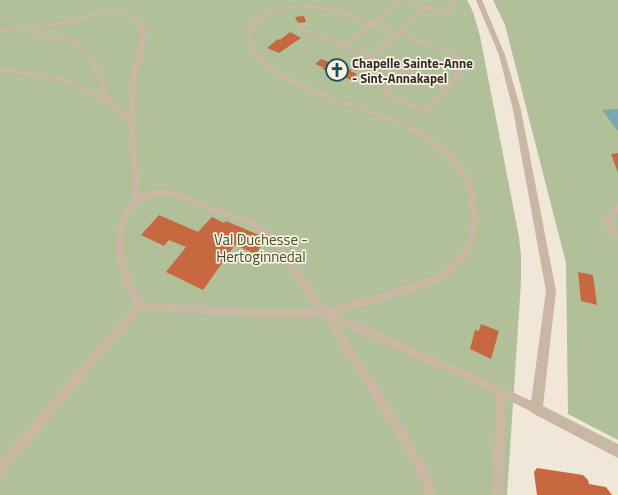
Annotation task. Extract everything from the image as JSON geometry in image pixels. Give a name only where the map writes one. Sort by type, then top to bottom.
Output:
[{"type":"street","points":[[479,0],[502,55],[517,110],[551,291],[536,409],[618,451]]},
{"type":"lane","points":[[344,47],[400,0]]},
{"type":"lane","points":[[407,0],[446,14],[451,10],[454,0]]},
{"type":"lane","points":[[139,306],[248,313],[325,313],[400,292],[440,277],[459,261],[470,244],[475,226],[474,199],[467,180],[455,161],[440,147],[420,133],[292,82],[272,69],[252,48],[249,38],[250,29],[255,21],[264,15],[275,11],[297,7],[321,7],[335,10],[449,52],[460,60],[461,68],[448,88],[426,112],[382,92],[404,70]]},
{"type":"lane","points":[[370,57],[425,7]]},
{"type":"lane","points":[[0,30],[33,29],[108,12],[130,16],[138,21],[142,27],[143,38],[133,83],[136,202]]},
{"type":"lane","points":[[298,28],[448,88]]},
{"type":"lane","points":[[33,29],[35,34],[40,36],[56,37],[76,41],[85,51],[105,88],[109,104]]},
{"type":"lane","points":[[0,69],[62,79],[77,85],[117,108],[133,124]]},
{"type":"lane","points":[[139,306],[122,263],[119,244],[120,233],[125,216],[136,202],[153,193],[171,193],[253,224],[275,238],[404,436],[429,485],[430,495]]},
{"type":"lane","points":[[618,206],[605,224],[618,236]]},
{"type":"lane","points":[[0,473],[6,462],[139,306]]},
{"type":"lane","points":[[325,313],[501,391],[536,409]]},
{"type":"lane","points":[[497,495],[501,391]]},
{"type":"green space","name":"Val Duchesse - Hertoginnedal","points":[[0,0],[467,0],[473,12],[480,36],[519,237],[521,256],[521,282],[507,495],[0,495]]},
{"type":"green space","points":[[493,0],[618,0],[618,440],[568,414],[566,263],[505,25]]},
{"type":"water","points":[[618,109],[618,131],[602,110]]},
{"type":"building","points":[[304,16],[306,22],[298,23],[295,17]]},
{"type":"building","points":[[290,32],[301,38],[279,53],[267,48],[278,39],[280,40]]},
{"type":"building","name":"Chapelle Sainte-Anne - Sint-Annakapel","points":[[321,59],[352,70],[350,71],[357,74],[351,80],[344,77],[343,78],[322,69],[324,68],[315,64]]},
{"type":"building","points":[[618,153],[618,173],[611,154]]},
{"type":"building","points":[[159,215],[198,232],[212,217],[224,223],[226,221],[266,238],[256,254],[235,245],[203,290],[166,272],[186,247],[169,240],[164,246],[141,235]]},
{"type":"building","points":[[578,272],[593,275],[597,305],[581,301]]},
{"type":"building","points":[[481,324],[499,331],[491,359],[470,349],[475,330],[479,331]]},
{"type":"building","points":[[537,468],[583,475],[588,480],[589,484],[606,487],[612,495],[537,495],[534,472]]},
{"type":"place","name":"Chapelle Sainte-Anne - Sint-Annakapel","points":[[337,70]]}]
